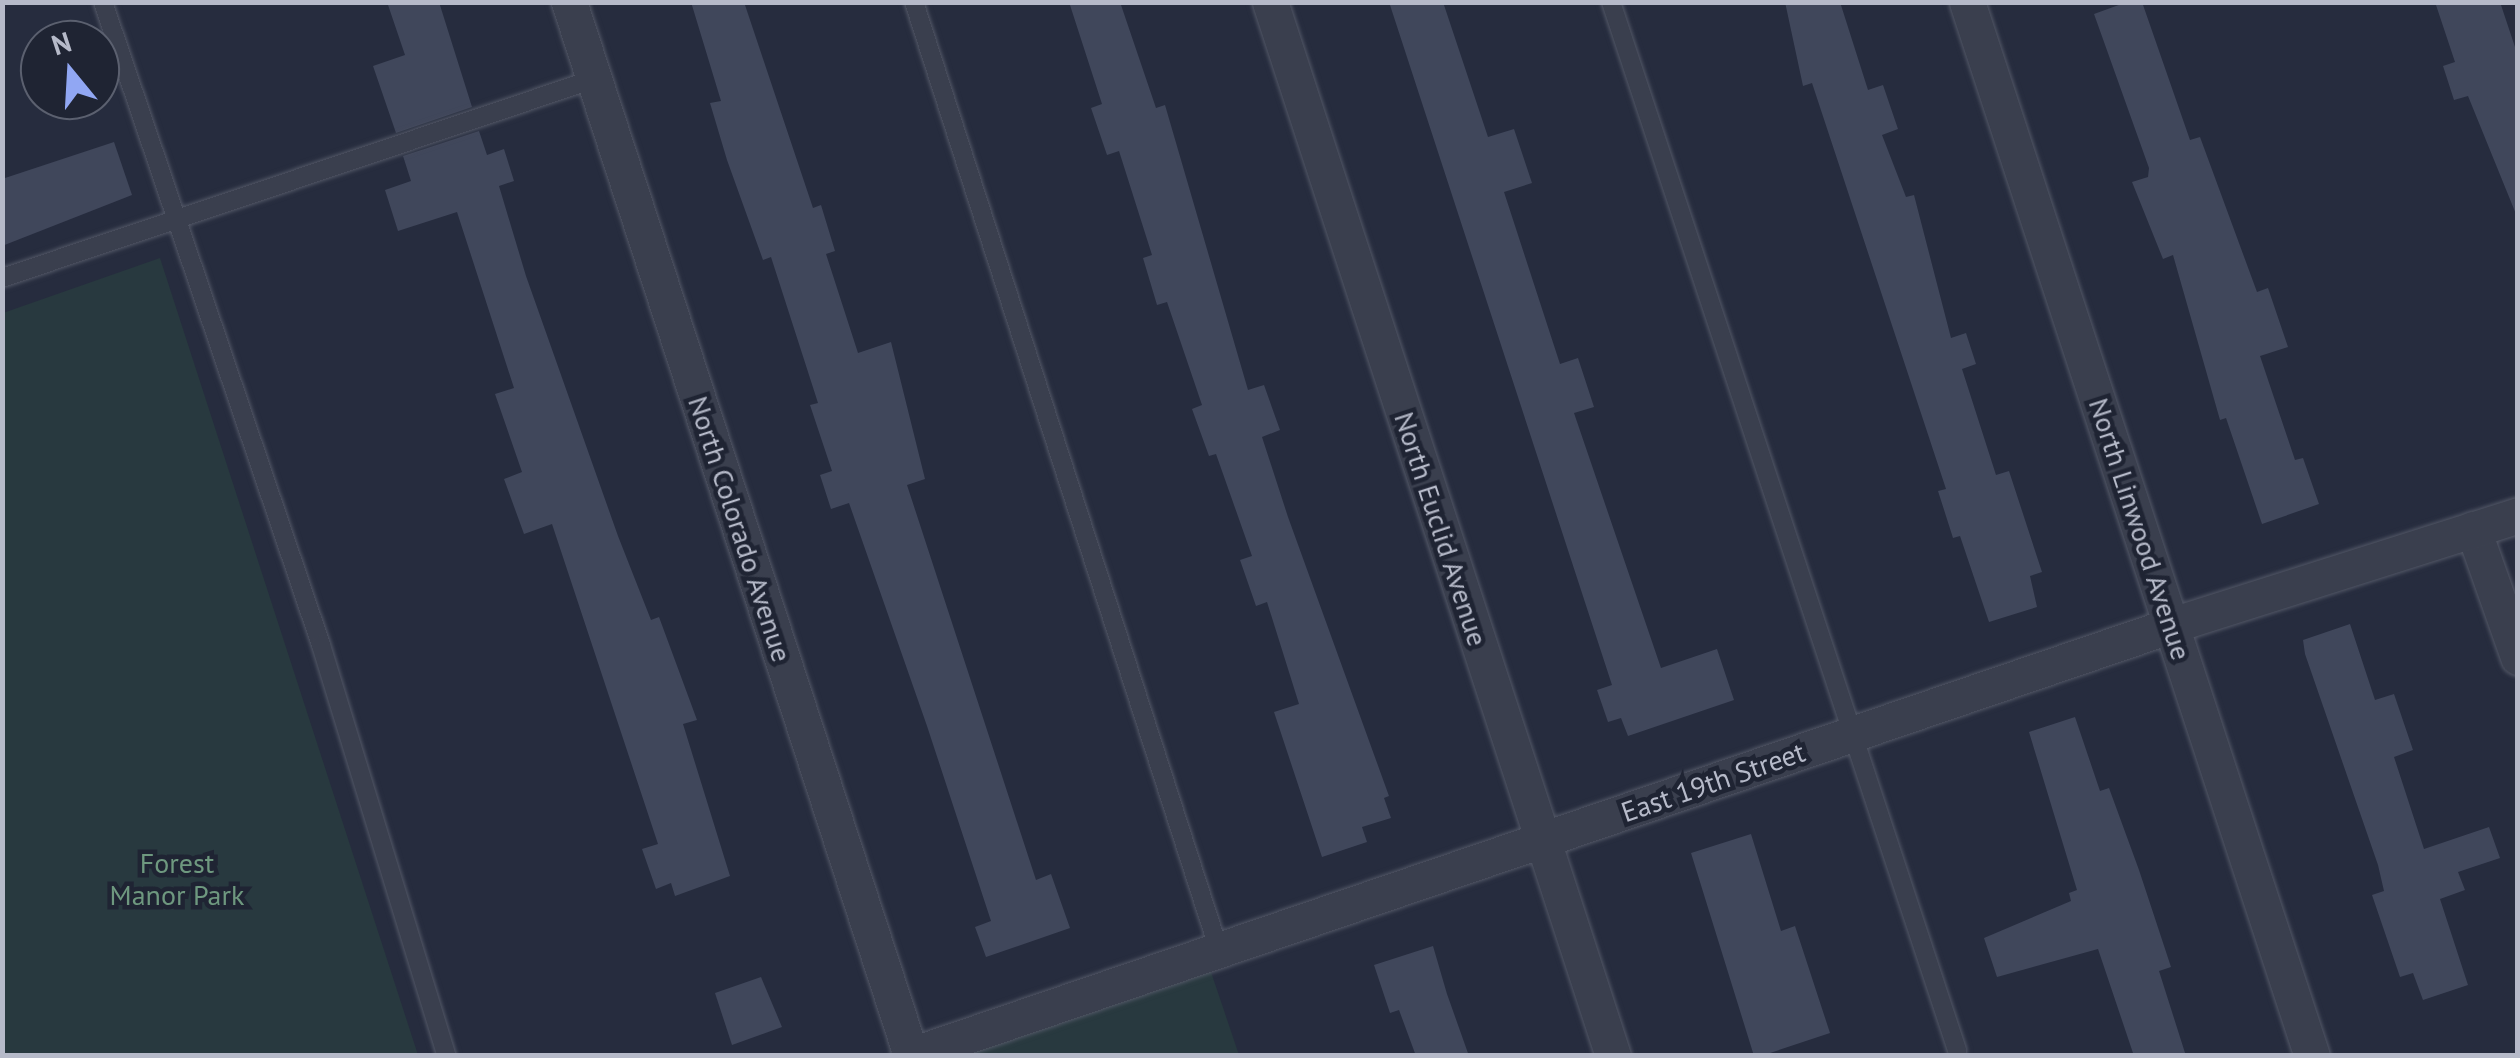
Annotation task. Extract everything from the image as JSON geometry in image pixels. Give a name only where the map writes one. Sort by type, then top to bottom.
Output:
[{"type":"street","name":"North Colorado Avenue","points":[[569,2],[910,1055]]},
{"type":"street","name":"North Euclid Avenue","points":[[1270,2],[1613,1056]]},
{"type":"street","name":"North Linwood Avenue","points":[[1967,2],[2312,1056]]},
{"type":"street","name":"East 19th Street","points":[[910,1055],[2172,625],[2518,514]]},
{"type":"street","points":[[2473,529],[2518,658]]},
{"type":"lane","points":[[104,2],[320,645],[447,1056]]},
{"type":"lane","points":[[914,2],[1219,950]]},
{"type":"lane","points":[[1611,2],[1957,1050]]},
{"type":"lane","points":[[2,278],[594,79]]},
{"type":"green space","name":"Forest Manor Park","points":[[160,258],[418,1055],[3,1055],[3,313]]},
{"type":"green space","points":[[1210,969],[1239,1055],[946,1056]]},
{"type":"building","points":[[387,2],[439,2],[472,107],[396,133],[373,66],[405,55]]},
{"type":"building","points":[[691,2],[744,2],[813,208],[821,205],[835,251],[826,254],[858,353],[891,342],[925,479],[907,485],[1036,880],[1051,874],[1070,928],[986,957],[975,927],[991,921],[927,726],[849,503],[831,509],[820,475],[832,471],[810,405],[818,403],[771,257],[763,260],[727,160],[710,103],[721,101]]},
{"type":"building","points":[[1069,2],[1120,2],[1156,108],[1165,105],[1248,390],[1264,385],[1280,430],[1262,437],[1389,796],[1384,798],[1391,818],[1362,827],[1367,842],[1322,857],[1274,712],[1299,704],[1267,602],[1256,606],[1240,560],[1252,556],[1216,454],[1209,456],[1192,409],[1202,405],[1167,302],[1157,305],[1143,258],[1152,255],[1119,151],[1107,155],[1091,108],[1102,104]]},
{"type":"building","points":[[1389,2],[1443,2],[1488,137],[1514,129],[1532,183],[1504,192],[1560,364],[1578,358],[1594,407],[1574,413],[1661,668],[1717,649],[1734,700],[1628,736],[1621,718],[1608,722],[1597,690],[1612,685]]},
{"type":"building","points":[[1785,2],[1840,2],[1868,90],[1883,85],[1898,129],[1882,135],[1906,197],[1914,195],[1951,338],[1966,333],[1976,364],[1962,369],[1996,475],[2009,471],[2042,572],[2030,576],[2037,607],[1989,622],[1960,536],[1953,538],[1938,491],[1946,489],[1812,83],[1803,86]]},
{"type":"building","points":[[2127,2],[2142,2],[2190,140],[2200,137],[2257,292],[2268,288],[2288,347],[2260,356],[2295,460],[2303,458],[2319,504],[2262,524],[2226,418],[2220,420],[2173,255],[2163,259],[2132,182],[2148,177],[2149,168],[2094,14]]},
{"type":"building","points":[[2435,2],[2500,2],[2518,56],[2518,219],[2468,96],[2454,100],[2443,66],[2455,62]]},
{"type":"building","points":[[479,131],[487,155],[504,149],[514,181],[499,186],[526,276],[618,536],[651,620],[659,617],[697,720],[683,724],[730,876],[675,896],[671,883],[656,889],[642,849],[658,844],[552,524],[524,534],[504,479],[522,472],[495,394],[514,388],[457,212],[398,231],[385,190],[411,181],[403,156]]},
{"type":"building","points":[[114,142],[132,195],[2,246],[2,179]]},
{"type":"building","points":[[2350,624],[2375,700],[2394,694],[2413,750],[2394,757],[2424,849],[2489,827],[2500,858],[2458,872],[2465,890],[2440,899],[2468,985],[2423,1000],[2413,973],[2400,977],[2372,895],[2384,891],[2378,865],[2305,654],[2303,640]]},
{"type":"building","points":[[2075,717],[2100,791],[2109,788],[2171,967],[2159,971],[2186,1056],[2134,1056],[2098,949],[1997,977],[1984,938],[2071,901],[2069,893],[2077,890],[2029,732]]},
{"type":"building","points":[[1751,834],[1781,931],[1795,926],[1830,1033],[1761,1056],[1754,1056],[1691,853]]},
{"type":"building","points":[[1433,946],[1469,1056],[1416,1056],[1399,1010],[1390,1013],[1374,965]]},
{"type":"building","points":[[761,977],[782,1027],[732,1045],[715,993]]}]
